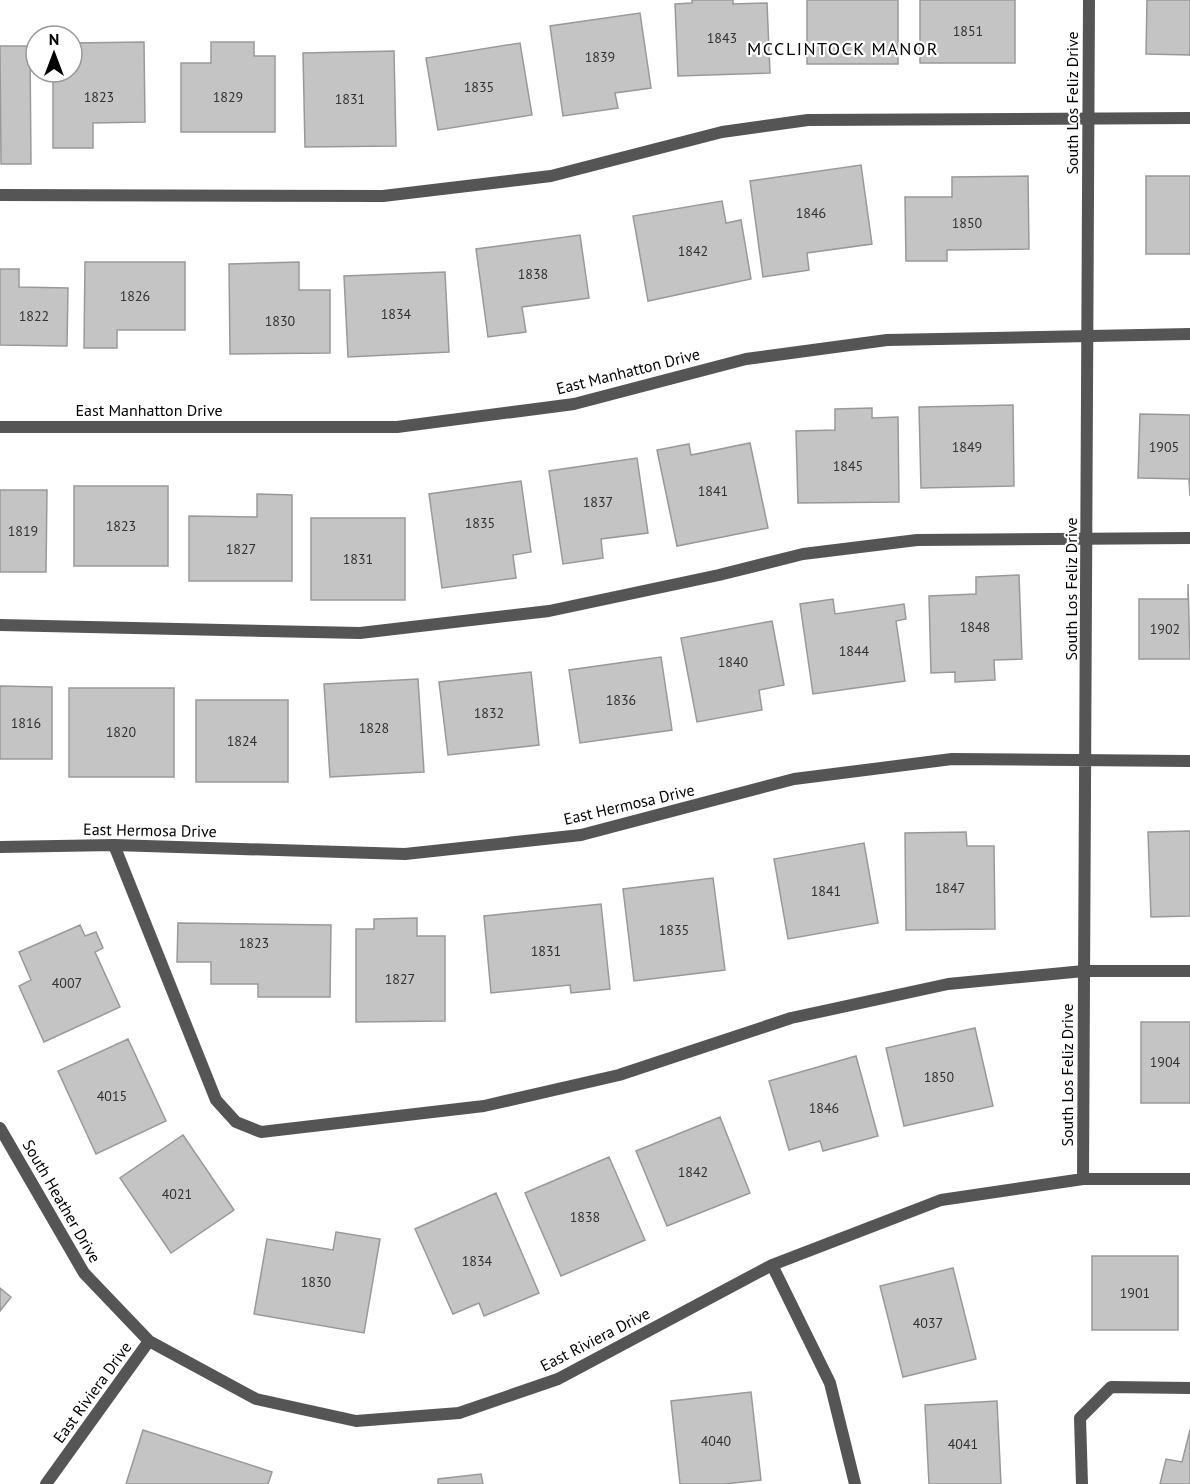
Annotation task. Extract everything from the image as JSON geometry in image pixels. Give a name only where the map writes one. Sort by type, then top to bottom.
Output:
[{"type":"street","name":"South Los Feliz Drive","points":[[1083,1179],[1087,761],[1089,0]]},
{"type":"street","points":[[0,195],[383,195],[551,176],[722,132],[808,120],[1190,118]]},
{"type":"street","name":"East Manhatton Drive","points":[[0,427],[398,427],[573,404],[757,357],[887,339],[1190,334]]},
{"type":"street","points":[[0,625],[360,633],[549,611],[719,575],[803,554],[917,540],[1190,538]]},
{"type":"street","name":"East Hermosa Drive","points":[[0,847],[114,845],[405,854],[581,835],[794,779],[952,759],[1190,761]]},
{"type":"street","points":[[114,845],[216,1100],[236,1122],[261,1132],[484,1106],[619,1075],[803,1015],[948,984],[1084,971],[1190,971]]},
{"type":"street","name":"South Heather Drive","points":[[0,1128],[84,1273],[149,1341]]},
{"type":"street","name":"East Riviera Drive","points":[[46,1484],[149,1341],[256,1399],[356,1421],[459,1413],[558,1379],[772,1265],[941,1200],[1083,1179],[1190,1179]]},
{"type":"street","points":[[772,1265],[830,1383],[855,1484]]},
{"type":"street","points":[[1082,1484],[1080,1418],[1111,1387],[1190,1388]]},
{"type":"building","points":[[692,0],[733,0],[733,4],[767,3],[770,73],[678,76],[675,4],[692,3]]},
{"type":"building","points":[[807,0],[898,0],[898,64],[807,64]]},
{"type":"building","points":[[920,0],[1015,0],[1015,63],[920,63]]},
{"type":"building","points":[[1147,0],[1190,0],[1190,55],[1146,54]]},
{"type":"building","points":[[640,13],[651,88],[615,93],[618,108],[563,116],[550,26]]},
{"type":"building","points":[[144,42],[145,122],[93,123],[93,148],[53,148],[53,84],[84,84],[84,43]]},
{"type":"building","points":[[211,42],[254,42],[254,56],[275,56],[275,132],[181,132],[181,63],[211,63]]},
{"type":"building","points":[[520,43],[532,115],[438,130],[426,58]]},
{"type":"building","points":[[0,46],[24,46],[24,84],[30,84],[31,164],[1,164]]},
{"type":"building","points":[[394,51],[396,146],[305,147],[303,53]]},
{"type":"building","points":[[861,165],[872,244],[807,253],[809,270],[763,277],[750,181]]},
{"type":"building","points":[[1028,176],[1029,249],[947,250],[947,261],[906,261],[905,197],[952,197],[952,177]]},
{"type":"building","points":[[1146,176],[1190,176],[1190,254],[1146,254]]},
{"type":"building","points":[[722,201],[726,223],[741,220],[751,279],[648,301],[633,216]]},
{"type":"building","points":[[580,235],[589,298],[522,307],[526,332],[488,337],[476,249]]},
{"type":"building","points":[[85,262],[185,262],[185,330],[117,330],[117,348],[84,348]]},
{"type":"building","points":[[299,262],[299,290],[330,290],[330,353],[230,354],[229,264]]},
{"type":"building","points":[[0,269],[19,269],[19,287],[68,288],[67,346],[0,345]]},
{"type":"building","points":[[445,272],[449,352],[348,357],[344,276]]},
{"type":"building","points":[[1013,405],[1014,486],[921,488],[919,407]]},
{"type":"building","points":[[872,408],[872,418],[898,417],[899,502],[798,503],[796,431],[835,430],[835,409]]},
{"type":"building","points":[[1140,414],[1190,415],[1190,496],[1189,479],[1138,478]]},
{"type":"building","points":[[750,443],[768,528],[677,546],[657,450],[689,444],[691,455]]},
{"type":"building","points":[[637,458],[648,533],[601,539],[603,558],[563,564],[549,471]]},
{"type":"building","points":[[521,481],[531,552],[513,555],[516,578],[442,588],[429,494]]},
{"type":"building","points":[[74,486],[168,486],[168,566],[74,566]]},
{"type":"building","points":[[0,490],[47,490],[46,572],[0,572]]},
{"type":"building","points":[[257,494],[292,495],[292,581],[189,581],[189,516],[257,517]]},
{"type":"building","points":[[311,518],[405,518],[405,600],[311,600]]},
{"type":"building","points":[[1019,575],[1022,659],[994,660],[995,680],[955,682],[955,672],[931,673],[929,596],[976,594],[976,577]]},
{"type":"building","points":[[1188,584],[1190,659],[1139,659],[1139,599],[1188,599]]},
{"type":"building","points":[[833,599],[835,614],[904,604],[906,619],[896,621],[905,681],[813,694],[800,604]]},
{"type":"building","points":[[772,621],[784,685],[759,690],[762,710],[697,722],[681,638]]},
{"type":"building","points":[[661,657],[672,730],[580,743],[569,670]]},
{"type":"building","points":[[531,672],[539,745],[448,755],[439,682]]},
{"type":"building","points":[[418,679],[424,772],[330,777],[324,684]]},
{"type":"building","points":[[0,686],[52,687],[52,759],[0,759]]},
{"type":"building","points":[[69,688],[174,688],[174,777],[69,777]]},
{"type":"building","points":[[196,700],[288,700],[288,782],[196,782]]},
{"type":"building","points":[[1190,831],[1190,916],[1151,917],[1148,832]]},
{"type":"building","points":[[966,832],[967,846],[994,846],[995,929],[906,930],[905,833]]},
{"type":"building","points":[[864,843],[878,923],[788,939],[774,859]]},
{"type":"building","points":[[713,878],[725,970],[634,981],[623,889]]},
{"type":"building","points":[[601,904],[610,989],[571,993],[570,985],[491,993],[484,916]]},
{"type":"building","points":[[417,918],[417,936],[445,936],[445,1021],[356,1022],[356,929],[374,929],[374,919]]},
{"type":"building","points":[[178,923],[331,925],[330,997],[258,997],[258,984],[211,984],[211,962],[177,962]]},
{"type":"building","points":[[80,925],[85,936],[96,932],[103,948],[95,952],[120,1007],[44,1042],[19,986],[31,980],[19,952]]},
{"type":"building","points":[[1141,1022],[1190,1022],[1190,1103],[1141,1103]]},
{"type":"building","points":[[975,1028],[993,1106],[904,1126],[886,1048]]},
{"type":"building","points":[[128,1039],[166,1121],[96,1154],[58,1071]]},
{"type":"building","points":[[856,1056],[878,1136],[823,1151],[820,1141],[789,1150],[769,1081]]},
{"type":"building","points":[[720,1117],[750,1193],[667,1226],[636,1151]]},
{"type":"building","points":[[183,1135],[234,1210],[171,1253],[120,1178]]},
{"type":"building","points":[[609,1157],[645,1240],[561,1276],[525,1193]]},
{"type":"building","points":[[496,1193],[539,1293],[484,1316],[479,1303],[453,1314],[415,1229]]},
{"type":"building","points":[[336,1232],[380,1239],[364,1333],[254,1314],[267,1239],[333,1250]]},
{"type":"building","points":[[1092,1256],[1178,1256],[1178,1330],[1092,1330]]},
{"type":"building","points":[[953,1268],[976,1359],[903,1377],[880,1286]]},
{"type":"building","points":[[0,1288],[11,1297],[0,1311]]},
{"type":"building","points":[[751,1392],[761,1480],[724,1484],[680,1484],[671,1401]]},
{"type":"building","points":[[997,1401],[1001,1484],[929,1484],[925,1405]]},
{"type":"building","points":[[143,1430],[272,1472],[268,1484],[126,1484]]},
{"type":"building","points":[[1190,1430],[1190,1484],[1160,1484],[1166,1459],[1182,1462]]},
{"type":"building","points":[[481,1474],[483,1484],[438,1484],[438,1479]]},
{"type":"district","name":"MCCLINTOCK MANOR","points":[[843,48]]}]
